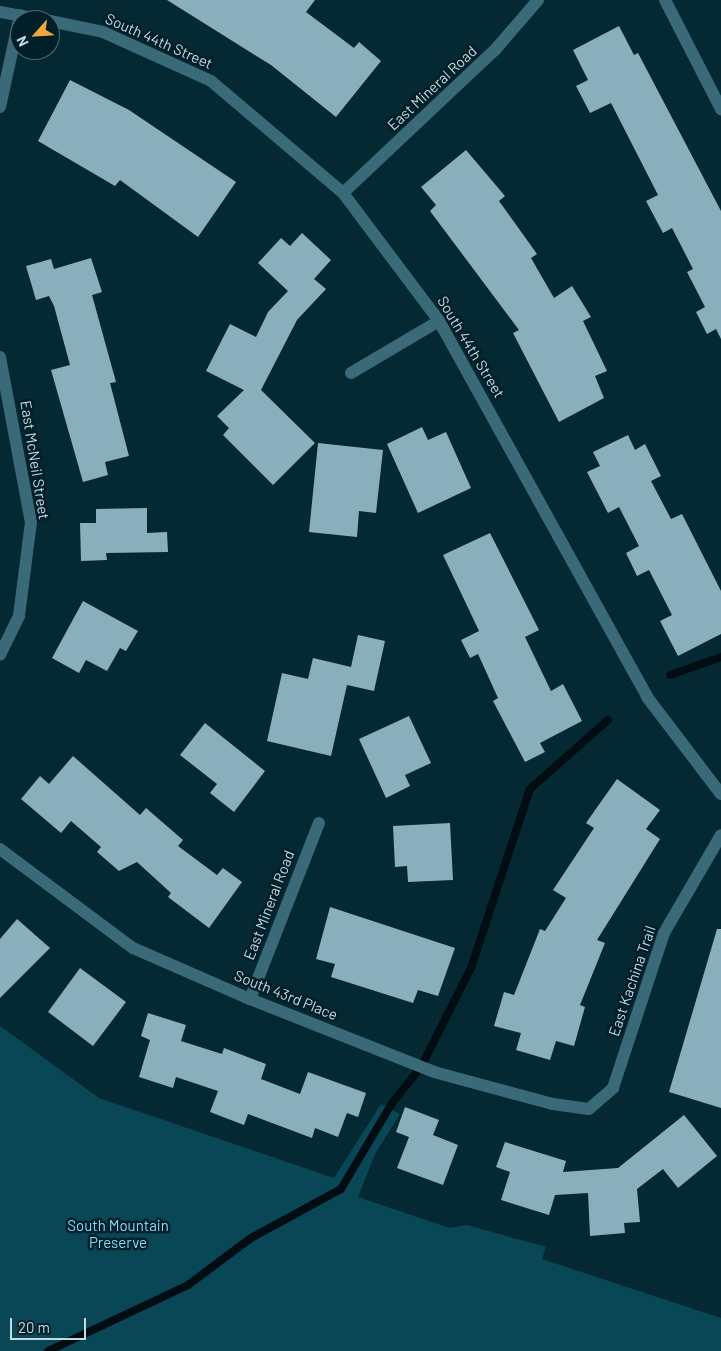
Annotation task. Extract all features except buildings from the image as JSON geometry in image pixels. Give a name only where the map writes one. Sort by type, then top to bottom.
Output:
[{"type":"street","name":"East Mineral Road","points":[[343,193],[496,50],[538,0]]},
{"type":"street","points":[[665,0],[721,109]]},
{"type":"street","name":"South 44th Street","points":[[60,23],[103,32],[211,81],[343,193],[439,320],[646,697],[721,794]]},
{"type":"street","points":[[0,107],[10,60]]},
{"type":"street","points":[[351,373],[439,320]]},
{"type":"street","name":"East McNeil Street","points":[[0,356],[30,522],[19,616],[0,654]]},
{"type":"street","name":"East Mineral Road","points":[[250,999],[319,823]]},
{"type":"street","name":"East Kachina Trail","points":[[589,1109],[613,1088],[664,933],[721,835]]},
{"type":"street","name":"South 43rd Place","points":[[0,849],[133,948],[250,999],[434,1072],[553,1104],[589,1109]]},
{"type":"green space","name":"South Mountain Preserve","points":[[0,1026],[99,1098],[334,1178],[381,1104],[400,1114],[375,1154],[358,1197],[450,1228],[467,1225],[546,1247],[542,1259],[721,1318],[721,1351],[0,1351]]},
{"type":"waterway","points":[[670,675],[721,657]]},
{"type":"waterway","points":[[48,1351],[188,1285],[251,1238],[341,1189],[392,1103],[421,1067],[471,968],[530,789],[608,720]]}]
